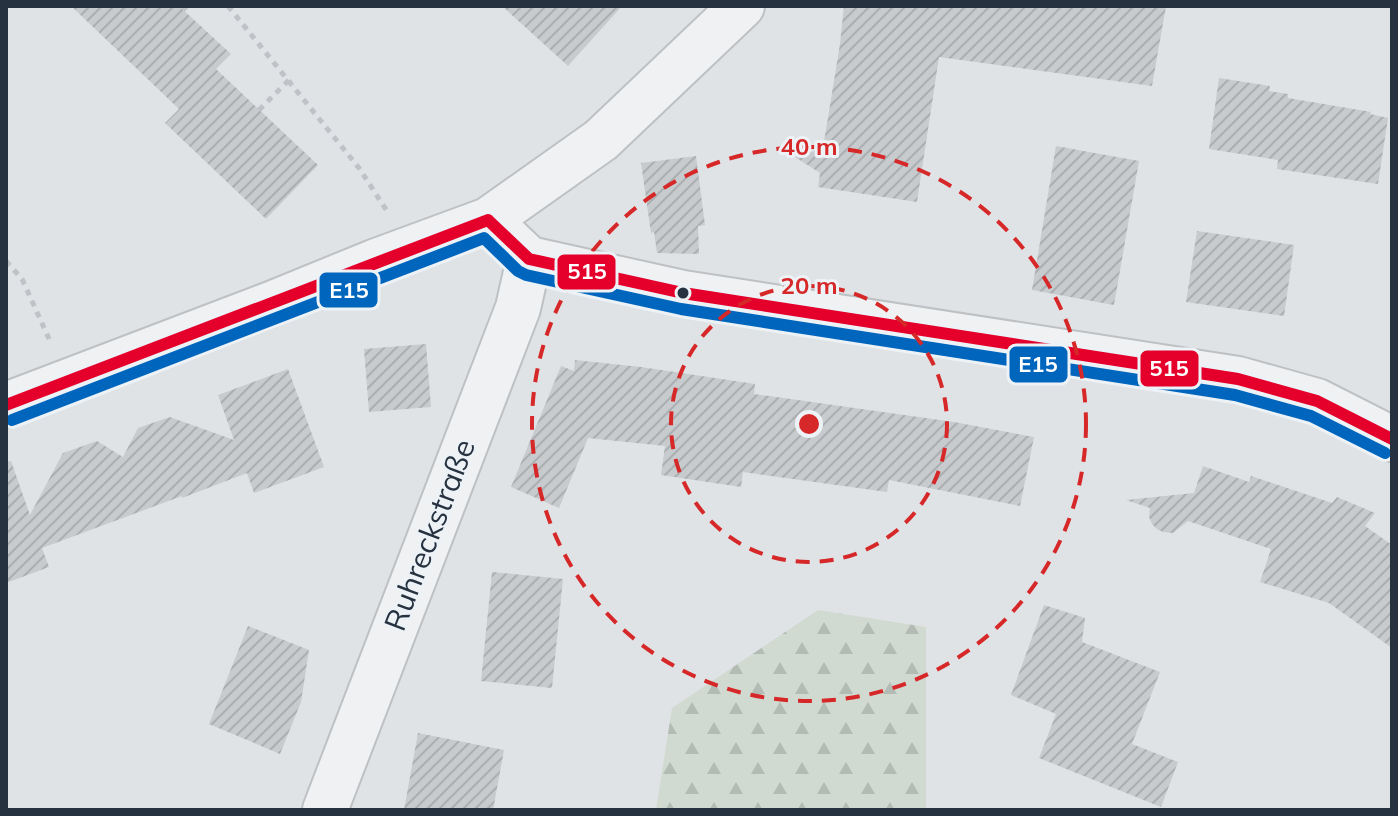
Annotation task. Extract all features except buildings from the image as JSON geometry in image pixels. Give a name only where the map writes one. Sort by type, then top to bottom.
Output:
[{"type":"street","points":[[6,405],[488,220],[601,140],[742,6]]},
{"type":"street","points":[[488,220],[529,259],[683,293],[1238,379],[1317,401],[1392,439]]},
{"type":"street","name":"Ruhreckstraße","points":[[325,810],[518,308],[529,259]]},
{"type":"path","points":[[228,6],[359,168],[375,193]]},
{"type":"path","points":[[259,110],[289,80]]},
{"type":"path","points":[[6,261],[22,279],[69,382]]},
{"type":"green space","points":[[818,610],[926,627],[926,810],[656,810],[672,708]]},
{"type":"transit line","name":"515","points":[[488,220],[529,259],[683,293],[1238,379],[1317,401],[1392,439]]},
{"type":"transit line","name":"515","points":[[6,405],[488,220]]},
{"type":"transit line","name":"E15","points":[[12,420],[484,238],[526,275],[681,309],[1235,395],[1311,416],[1385,453]]}]
